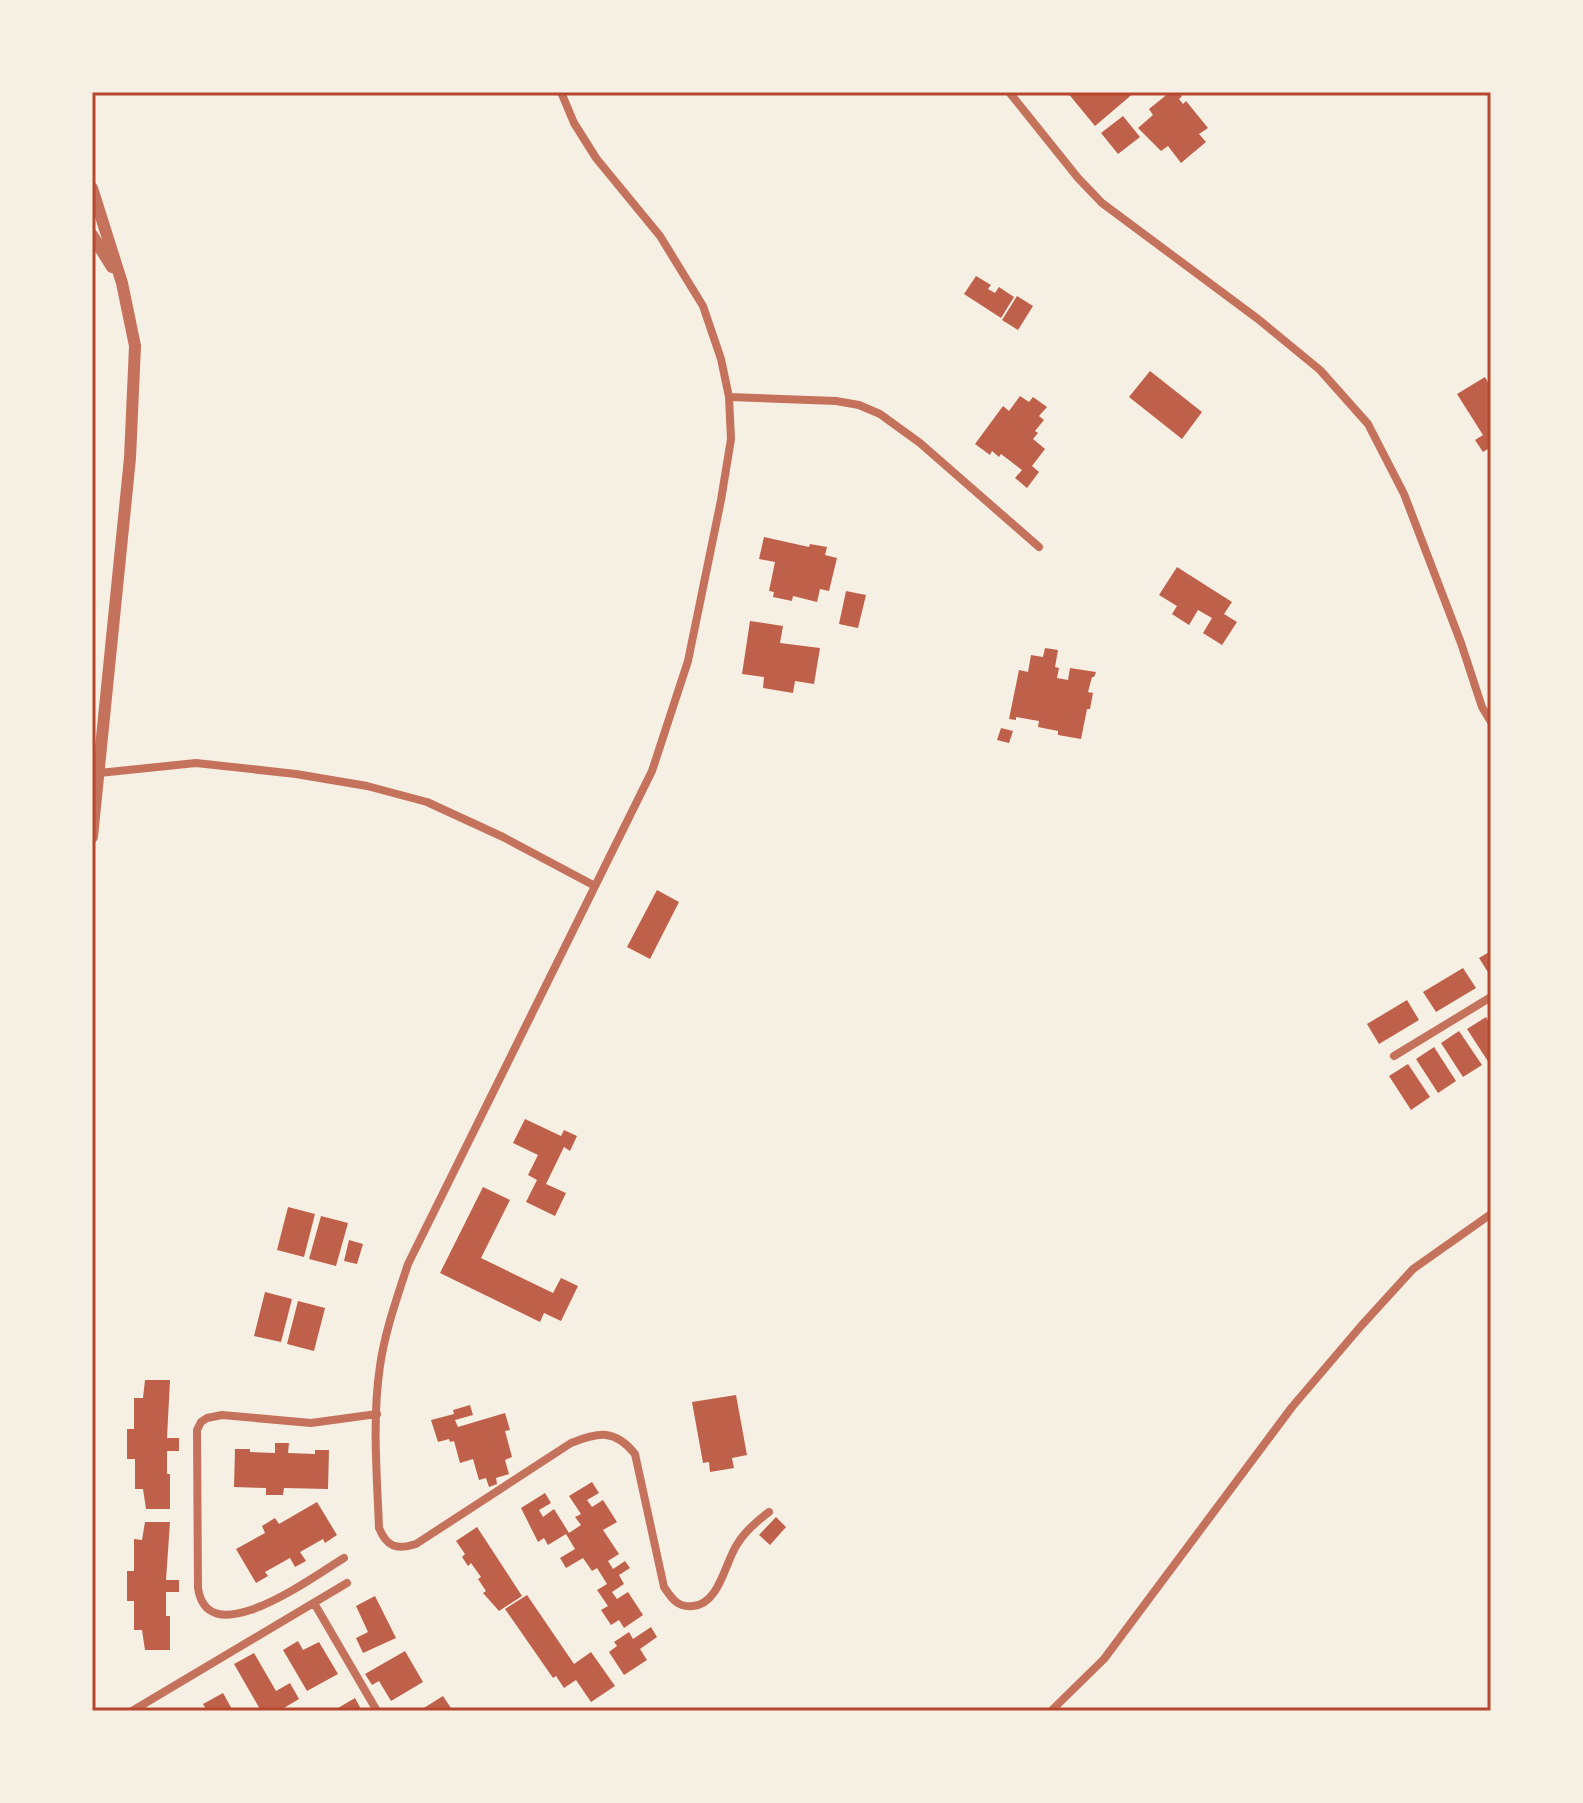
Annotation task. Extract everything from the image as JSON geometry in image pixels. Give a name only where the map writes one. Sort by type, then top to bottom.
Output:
[{"type":"street","points":[[561,92],[574,123],[596,158],[660,236],[703,306],[721,359],[729,397],[731,439],[688,661],[652,771],[408,1264],[380,1366],[377,1414],[379,1528],[384,1540],[393,1545],[405,1547],[416,1544],[571,1443],[592,1435],[607,1434],[626,1443],[635,1454],[664,1587],[673,1601],[685,1607],[700,1605],[711,1597],[736,1545],[749,1528],[769,1512]]},
{"type":"street","points":[[1009,92],[1102,203],[1258,319],[1320,370],[1368,424],[1404,494],[1482,707],[1491,722]]},
{"type":"street","points":[[92,188],[122,283],[135,346],[130,458],[92,837]]},
{"type":"street","points":[[92,235],[122,283]]},
{"type":"street","points":[[729,397],[836,401],[859,405],[880,414],[920,443],[1039,547]]},
{"type":"street","points":[[92,706],[107,695]]},
{"type":"street","points":[[99,773],[196,763],[296,774],[367,786],[427,802],[503,837],[595,886]]},
{"type":"street","points":[[1394,1056],[1491,997]]},
{"type":"street","points":[[1051,1711],[1104,1659],[1292,1407],[1361,1326],[1413,1269],[1491,1214]]},
{"type":"street","points":[[344,1558],[248,1613],[218,1615],[207,1610],[200,1601],[198,1588],[197,1430],[207,1418],[222,1415],[311,1423],[377,1414]]},
{"type":"street","points":[[135,1710],[347,1583]]},
{"type":"street","points":[[314,1603],[377,1711]]},
{"type":"building","points":[[1067,92],[1135,92],[1095,126]]},
{"type":"building","points":[[1170,92],[1179,92],[1183,104],[1186,101],[1208,128],[1199,134],[1206,142],[1181,163],[1168,146],[1161,151],[1138,128],[1153,115],[1149,109]]},
{"type":"building","points":[[1123,116],[1140,137],[1118,154],[1101,133]]},
{"type":"building","points":[[976,276],[991,285],[988,289],[995,293],[999,287],[1014,297],[1001,318],[964,294]]},
{"type":"building","points":[[1017,296],[1033,306],[1018,330],[1002,320]]},
{"type":"building","points":[[1150,371],[1202,412],[1182,439],[1129,397]]},
{"type":"building","points":[[1485,377],[1491,388],[1491,447],[1483,452],[1475,440],[1483,435],[1457,394]]},
{"type":"building","points":[[1020,396],[1029,402],[1033,397],[1047,407],[1039,416],[1044,420],[1033,439],[1045,449],[1032,466],[1039,472],[1027,488],[1015,478],[1022,470],[1001,454],[999,457],[992,451],[990,455],[975,444],[1003,406],[1009,411]]},
{"type":"building","points":[[764,537],[809,547],[810,544],[827,547],[825,555],[837,558],[829,591],[820,589],[817,602],[793,596],[792,601],[773,597],[774,592],[769,591],[775,562],[759,559]]},
{"type":"building","points":[[1177,567],[1232,602],[1224,614],[1237,622],[1222,645],[1203,633],[1212,618],[1198,610],[1189,625],[1172,614],[1177,606],[1159,595]]},
{"type":"building","points":[[846,591],[866,595],[858,628],[839,624]]},
{"type":"building","points":[[750,621],[783,626],[780,643],[820,648],[814,684],[795,681],[793,693],[763,688],[764,677],[742,674]]},
{"type":"building","points":[[1045,648],[1058,650],[1057,678],[1068,680],[1070,668],[1096,672],[1088,692],[1093,693],[1081,739],[1038,727],[1039,721],[1016,717],[1016,720],[1009,719],[1019,670],[1028,672],[1031,655],[1043,657]]},
{"type":"building","points":[[1001,728],[1013,731],[1009,743],[997,740]]},
{"type":"building","points":[[657,890],[679,902],[650,959],[627,947]]},
{"type":"building","points":[[1491,951],[1491,977],[1479,958]]},
{"type":"building","points":[[1463,968],[1476,988],[1436,1012],[1423,992]]},
{"type":"building","points":[[1407,1000],[1419,1020],[1379,1044],[1367,1024]]},
{"type":"building","points":[[1486,1017],[1491,1025],[1489,1063],[1467,1029]]},
{"type":"building","points":[[1459,1031],[1482,1065],[1463,1077],[1441,1043]]},
{"type":"building","points":[[1434,1047],[1456,1081],[1438,1093],[1416,1059]]},
{"type":"building","points":[[1408,1064],[1430,1097],[1411,1110],[1389,1076]]},
{"type":"building","points":[[525,1119],[561,1136],[564,1130],[577,1136],[570,1151],[564,1147],[546,1184],[566,1193],[555,1216],[526,1202],[537,1180],[528,1175],[538,1155],[513,1143]]},
{"type":"building","points":[[483,1187],[510,1200],[481,1258],[553,1293],[561,1278],[578,1286],[561,1321],[544,1313],[540,1322],[440,1273]]},
{"type":"building","points":[[288,1207],[315,1214],[304,1257],[277,1250]]},
{"type":"building","points":[[321,1216],[348,1223],[336,1266],[309,1259]]},
{"type":"building","points":[[349,1240],[363,1244],[357,1264],[344,1261]]},
{"type":"building","points":[[265,1292],[292,1299],[281,1342],[254,1336]]},
{"type":"building","points":[[298,1301],[325,1308],[314,1351],[287,1344]]},
{"type":"building","points":[[145,1380],[170,1380],[167,1438],[179,1438],[179,1451],[167,1451],[170,1509],[146,1509],[143,1489],[135,1489],[135,1459],[127,1459],[127,1429],[134,1429],[134,1398],[143,1398]]},
{"type":"building","points":[[736,1395],[747,1455],[732,1458],[734,1468],[710,1472],[709,1462],[703,1463],[692,1402]]},
{"type":"building","points":[[470,1405],[473,1415],[455,1420],[458,1427],[505,1413],[510,1430],[505,1431],[512,1457],[505,1460],[509,1474],[496,1478],[497,1484],[489,1487],[486,1478],[479,1480],[473,1459],[460,1463],[454,1441],[438,1442],[431,1420],[454,1414],[453,1410]]},
{"type":"building","points":[[275,1443],[289,1443],[288,1453],[315,1454],[315,1450],[329,1450],[328,1489],[284,1488],[283,1495],[266,1495],[266,1488],[234,1487],[235,1449],[275,1453]]},
{"type":"building","points":[[592,1482],[599,1493],[587,1500],[592,1507],[603,1500],[617,1522],[603,1530],[619,1554],[608,1561],[613,1569],[625,1561],[630,1568],[619,1575],[624,1584],[612,1592],[617,1599],[628,1592],[643,1615],[624,1628],[619,1620],[611,1625],[601,1610],[608,1606],[597,1590],[607,1584],[597,1568],[592,1571],[583,1558],[566,1568],[560,1558],[575,1549],[566,1534],[548,1545],[544,1538],[538,1542],[521,1508],[545,1493],[551,1503],[539,1510],[543,1517],[554,1509],[569,1533],[581,1525],[575,1517],[581,1514],[569,1496]]},
{"type":"building","points":[[317,1502],[337,1535],[300,1552],[306,1561],[295,1567],[290,1558],[265,1572],[268,1576],[256,1583],[236,1549],[265,1533],[262,1526],[275,1518],[279,1524]]},
{"type":"building","points":[[776,1517],[786,1527],[770,1545],[759,1535]]},
{"type":"building","points":[[145,1522],[170,1522],[166,1580],[179,1580],[179,1592],[166,1592],[170,1650],[145,1650],[142,1630],[134,1630],[134,1601],[127,1601],[127,1571],[134,1571],[134,1539],[142,1540]]},
{"type":"building","points":[[477,1527],[522,1596],[499,1611],[483,1593],[486,1591],[478,1579],[481,1577],[471,1563],[468,1566],[462,1557],[465,1554],[456,1541]]},
{"type":"building","points":[[527,1595],[574,1664],[591,1652],[615,1686],[591,1702],[576,1680],[564,1688],[556,1676],[553,1678],[505,1609]]},
{"type":"building","points":[[375,1596],[396,1638],[363,1653],[356,1638],[368,1632],[356,1606]]},
{"type":"building","points":[[651,1627],[657,1637],[640,1649],[647,1660],[624,1675],[609,1652],[617,1646],[614,1642],[629,1632],[633,1639]]},
{"type":"building","points":[[298,1641],[303,1650],[319,1642],[338,1674],[307,1691],[283,1650]]},
{"type":"building","points":[[405,1651],[423,1682],[391,1701],[379,1681],[372,1685],[365,1674]]},
{"type":"building","points":[[254,1653],[276,1691],[290,1683],[299,1699],[279,1711],[261,1711],[234,1664]]},
{"type":"building","points":[[223,1693],[233,1711],[207,1711],[203,1704]]},
{"type":"building","points":[[443,1696],[453,1711],[419,1711]]},
{"type":"building","points":[[355,1698],[362,1711],[333,1711]]}]
